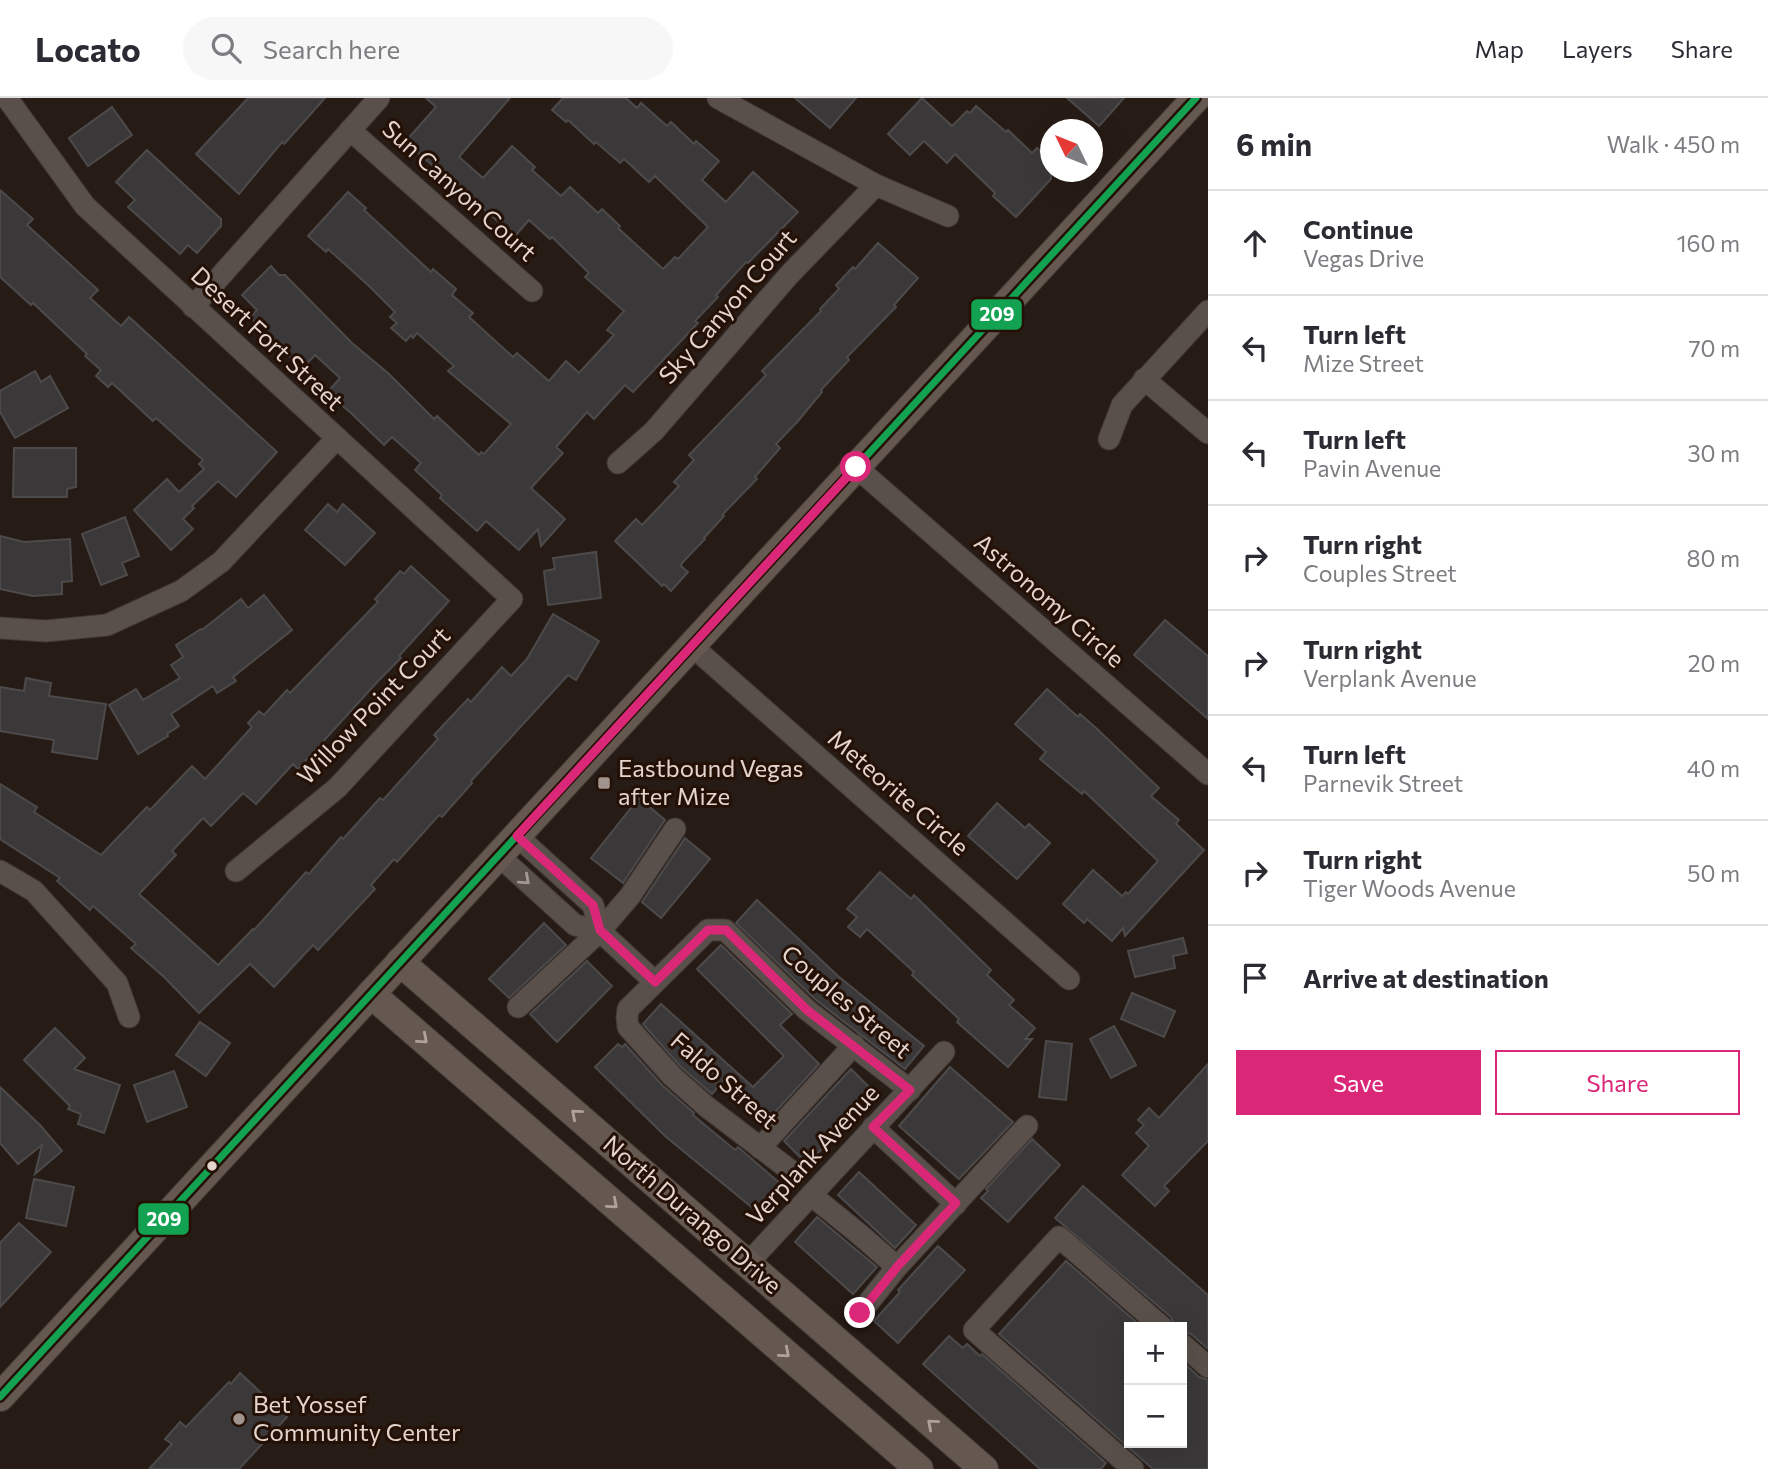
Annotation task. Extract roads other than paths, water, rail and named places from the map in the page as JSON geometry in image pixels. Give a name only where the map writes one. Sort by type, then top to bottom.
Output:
[{"type":"main road","points":[[0,1397],[1196,98]]},
{"type":"main road","name":"North Durango Drive","points":[[400,962],[984,1469]]},
{"type":"main road","name":"North Durango Drive","points":[[371,994],[919,1469]]},
{"type":"street","points":[[193,307],[379,98]]},
{"type":"street","points":[[719,98],[876,185],[948,216]]},
{"type":"street","name":"Desert Fort Street","points":[[6,107],[85,206],[512,599]]},
{"type":"street","name":"Sun Canyon Court","points":[[351,130],[532,292]]},
{"type":"street","name":"Sky Canyon Court","points":[[618,463],[654,431],[789,275],[876,185]]},
{"type":"street","points":[[1109,439],[1122,405],[1208,311]]},
{"type":"street","points":[[1144,379],[1208,433]]},
{"type":"street","points":[[0,628],[46,631],[107,625],[181,591],[221,562],[337,438]]},
{"type":"street","name":"Astronomy Circle","points":[[856,467],[1208,774]]},
{"type":"street","name":"Willow Point Court","points":[[236,871],[337,788],[512,599]]},
{"type":"street","name":"Meteorite Circle","points":[[692,646],[1069,979]]},
{"type":"street","points":[[518,1007],[600,930],[629,896],[675,830]]},
{"type":"street","points":[[508,846],[593,905],[600,930],[655,982]]},
{"type":"street","points":[[0,871],[34,891],[117,983],[129,1017]]},
{"type":"street","name":"Couples Street","points":[[655,982],[708,930],[726,930],[807,1010],[910,1090]]},
{"type":"street","name":"Faldo Street","points":[[655,982],[628,1009],[628,1027],[672,1076],[707,1107],[795,1174]]},
{"type":"street","points":[[760,1148],[854,1045]]},
{"type":"street","name":"Verplank Avenue","points":[[748,1263],[944,1052]]},
{"type":"street","points":[[860,1313],[897,1267],[1027,1126]]},
{"type":"street","points":[[873,1127],[956,1203]]},
{"type":"street","points":[[811,1195],[897,1267]]},
{"type":"street","points":[[1133,1469],[974,1330],[1059,1237],[1157,1322]]},
{"type":"street","points":[[1187,1348],[1208,1367]]},
{"type":"place","name":"Eastbound Vegas after Mize","points":[[604,783]]},
{"type":"place","name":"Bet Yossef Community Center","points":[[239,1419]]}]
